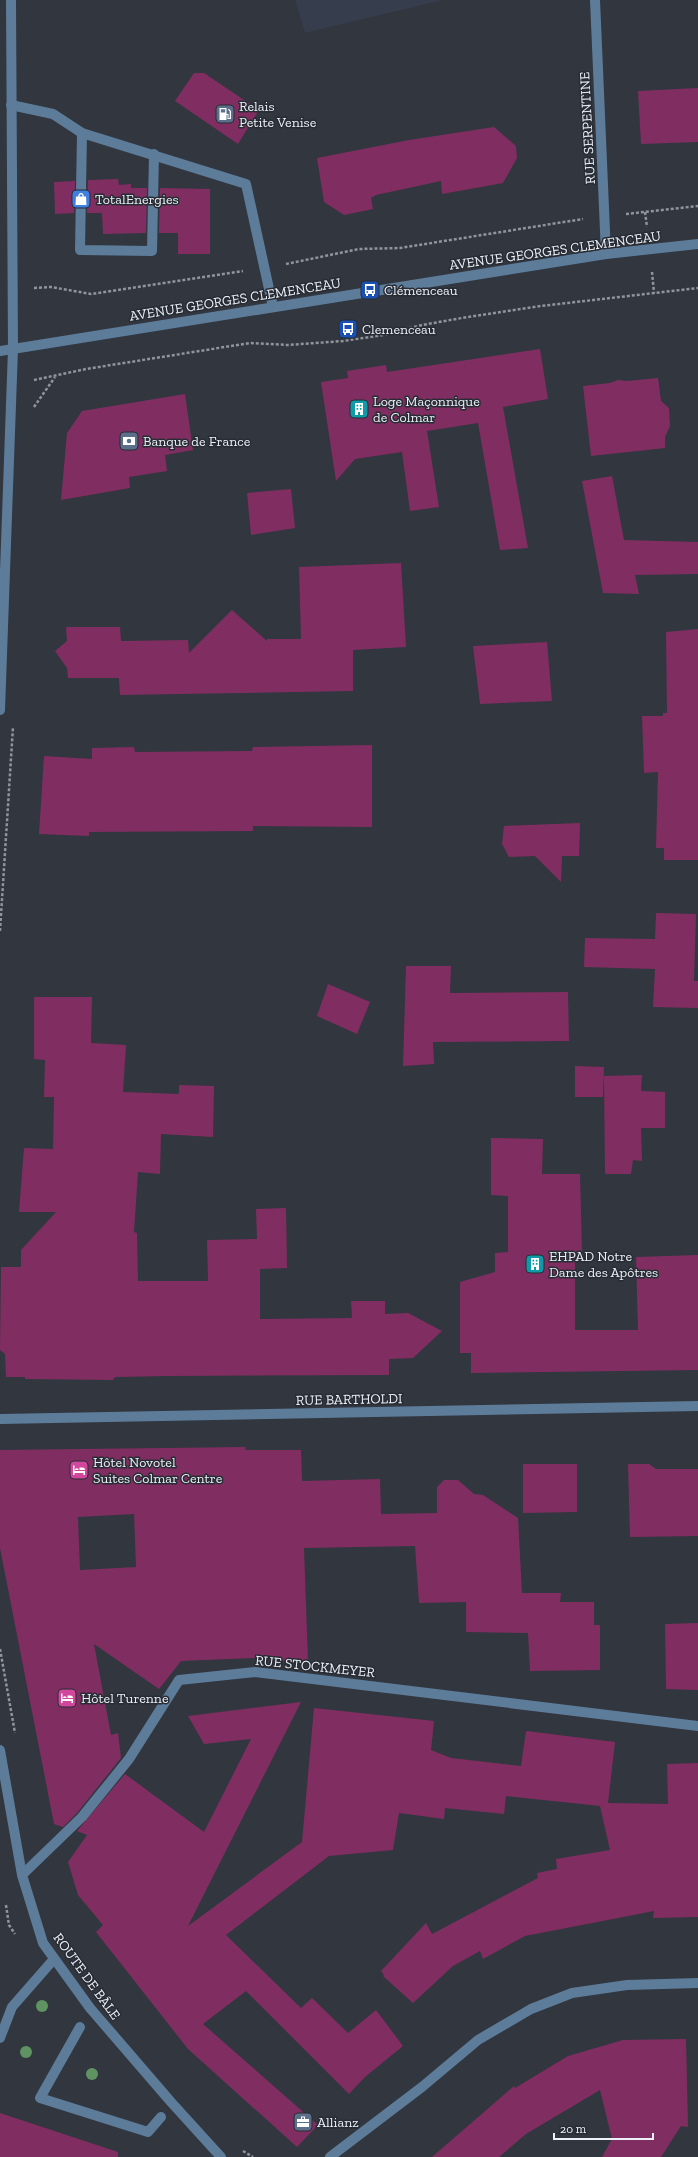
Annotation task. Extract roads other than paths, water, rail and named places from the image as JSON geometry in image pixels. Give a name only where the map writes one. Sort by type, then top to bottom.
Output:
[{"type":"street","points":[[0,710],[13,349],[11,0]]},
{"type":"street","name":"RUE SERPENTINE","points":[[595,0],[606,254]]},
{"type":"street","points":[[11,106],[53,114],[82,133],[154,154],[246,184],[273,307]]},
{"type":"street","points":[[82,133],[80,250],[152,251],[154,154]]},
{"type":"street","name":"AVENUE GEORGES CLEMENCEAU","points":[[0,350],[606,254],[698,244]]},
{"type":"street","name":"RUE BARTHOLDI","points":[[0,1419],[698,1406]]},
{"type":"street","name":"RUE STOCKMEYER","points":[[22,1874],[82,1817],[129,1759],[179,1680],[255,1672],[698,1726]]},
{"type":"street","name":"ROUTE DE BÂLE","points":[[0,1750],[22,1874],[43,1943],[90,2008],[171,2102],[221,2157]]},
{"type":"street","points":[[0,2038],[12,2007],[54,1959]]},
{"type":"street","points":[[330,2157],[422,2087],[478,2040],[531,2009],[572,1993],[627,1984],[698,1983]]},
{"type":"street","points":[[80,2027],[40,2098],[148,2132],[161,2118]]},
{"type":"place","name":"Relais Petite Venise","points":[[225,114]]},
{"type":"place","name":"TotalEnergies","points":[[81,199]]},
{"type":"place","name":"Clémenceau","points":[[370,290]]},
{"type":"place","name":"Clemenceau","points":[[348,329]]},
{"type":"place","name":"Loge Maçonnique de Colmar","points":[[359,409]]},
{"type":"place","name":"Banque de France","points":[[129,441]]},
{"type":"place","name":"EHPAD Notre Dame des Apôtres","points":[[535,1264]]},
{"type":"place","name":"Hôtel Novotel Suites Colmar Centre","points":[[79,1470]]},
{"type":"place","name":"Hôtel Turenne","points":[[67,1698]]},
{"type":"place","name":"Allianz","points":[[303,2122]]}]
